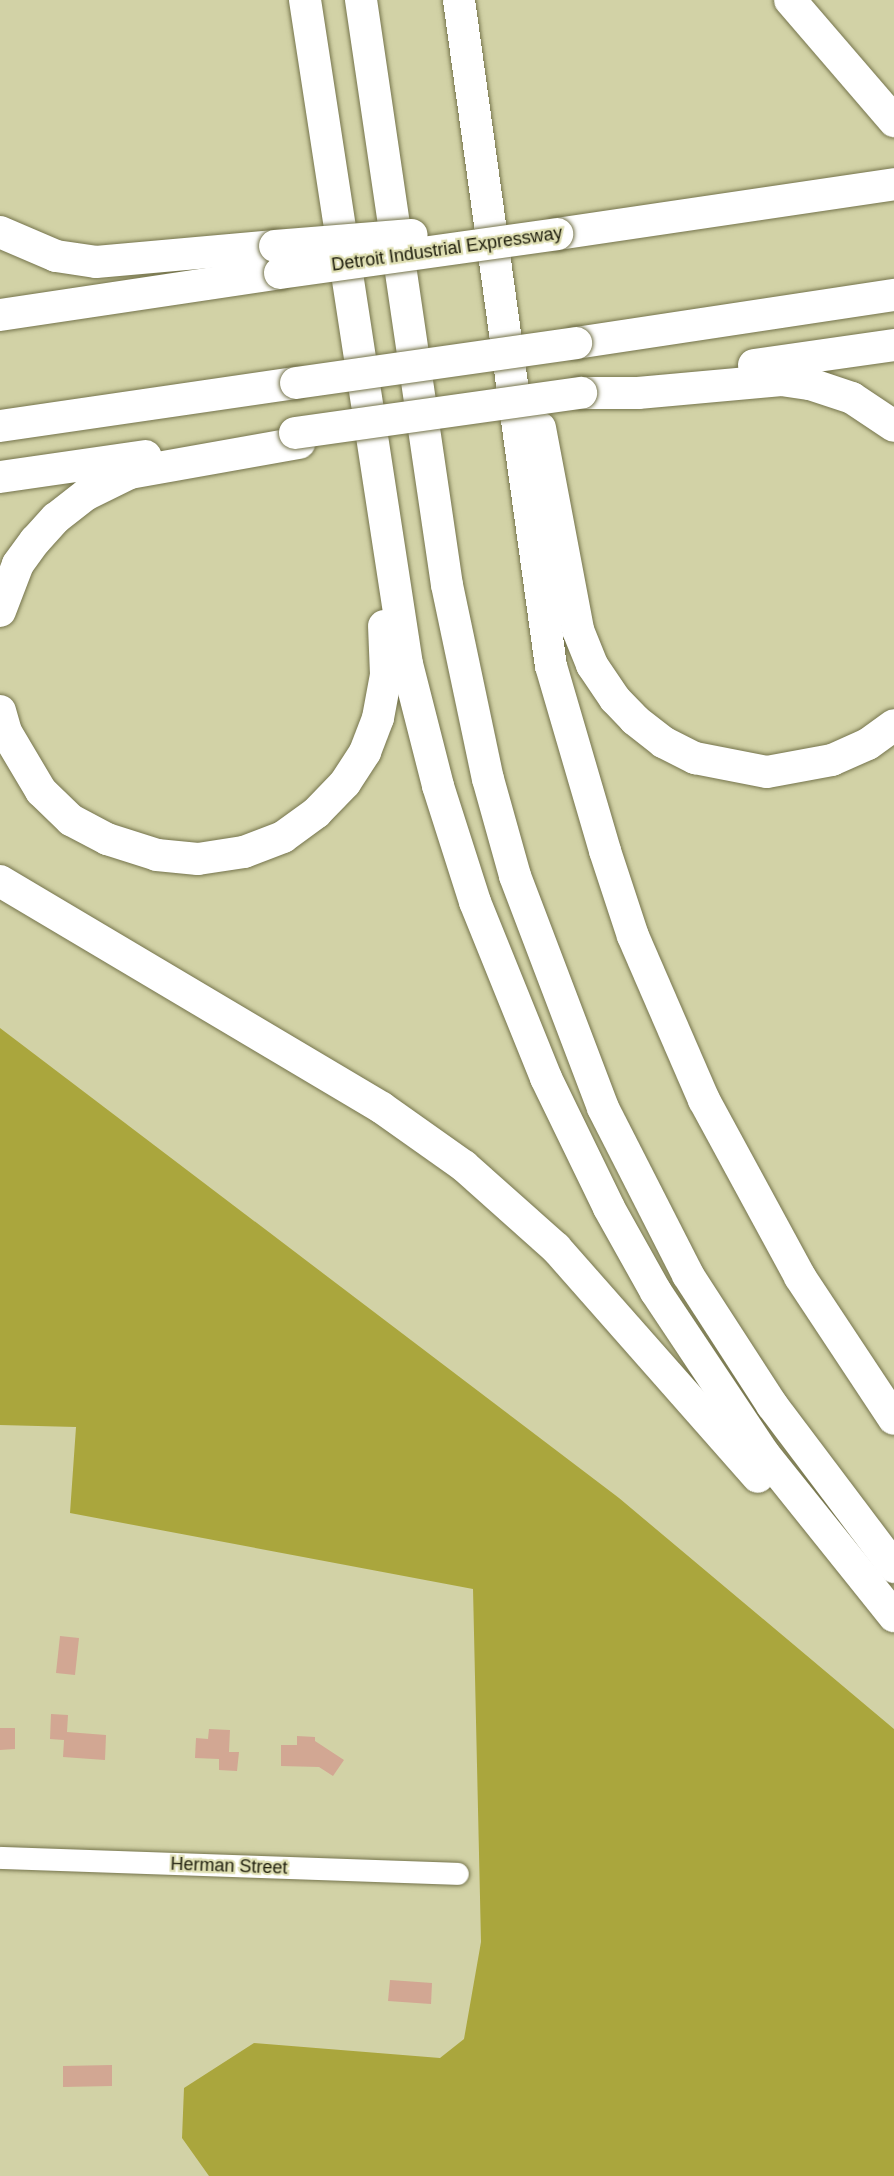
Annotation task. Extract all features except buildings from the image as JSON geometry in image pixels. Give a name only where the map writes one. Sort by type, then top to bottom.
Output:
[{"type":"highway","points":[[290,0],[311,104],[327,154]]},
{"type":"highway","points":[[305,0],[356,347],[407,664],[456,844],[522,1023],[609,1208],[656,1292],[764,1454],[894,1616]]},
{"type":"highway","points":[[361,0],[447,585],[488,779],[515,876],[603,1108],[688,1275],[772,1405],[894,1567]]},
{"type":"highway","points":[[459,0],[513,368],[551,666],[633,936],[704,1100],[743,1175],[800,1277],[894,1419]]},
{"type":"highway","points":[[790,0],[894,121]]},
{"type":"highway","name":"Detroit Industrial Expressway","points":[[278,260],[409,235],[481,245],[890,184]]},
{"type":"highway","points":[[0,232],[56,256],[96,262],[278,260]]},
{"type":"highway","points":[[0,315],[278,260]]},
{"type":"highway","points":[[0,426],[894,296]]},
{"type":"highway","points":[[0,611],[18,564],[56,518],[87,494],[130,473],[394,419],[894,345]]},
{"type":"highway","points":[[0,711],[6,732],[41,791],[71,820],[127,846],[158,855],[198,859],[244,852],[283,837],[316,813],[345,783],[365,752],[378,718],[386,675],[384,620],[362,447],[356,347]]},
{"type":"highway","points":[[513,368],[533,390],[578,630],[592,665],[615,699],[635,720],[663,742],[695,758],[732,768],[767,772],[832,760],[868,744],[894,725]]},
{"type":"highway","points":[[581,393],[638,393],[781,380],[810,384],[852,398],[894,426]]},
{"type":"highway","points":[[0,477],[297,438]]},
{"type":"highway","points":[[0,881],[382,1108],[500,1195],[609,1304],[894,1629]]},
{"type":"street","name":"Herman Street","points":[[0,1858],[458,1874]]},
{"type":"shaded area","points":[[0,1028],[619,1498],[894,1729],[894,2176],[209,2176],[182,2138],[184,2088],[254,2043],[440,2058],[464,2039],[481,1942],[473,1589],[70,1513],[76,1427],[0,1425]]}]
